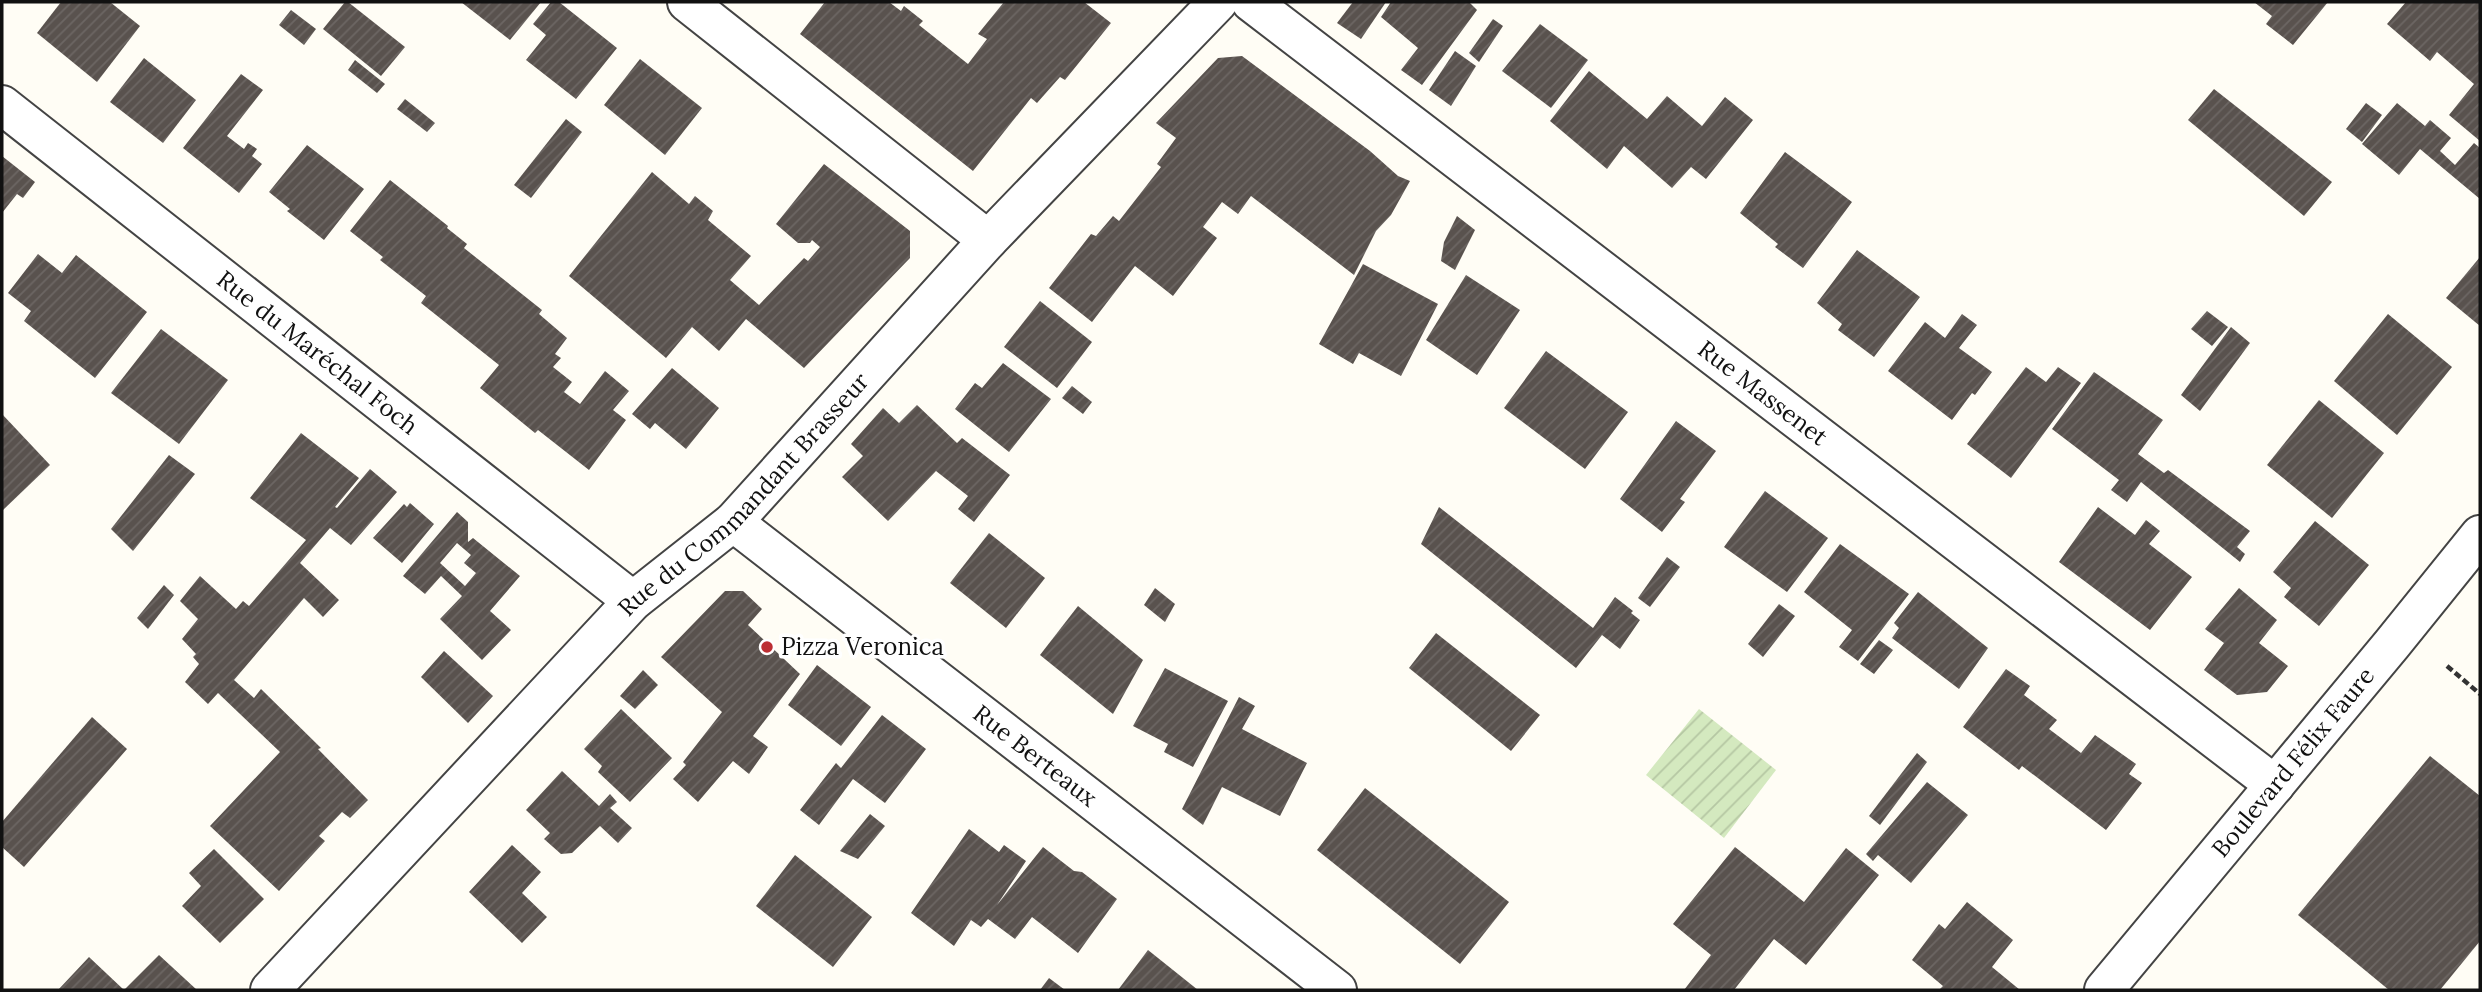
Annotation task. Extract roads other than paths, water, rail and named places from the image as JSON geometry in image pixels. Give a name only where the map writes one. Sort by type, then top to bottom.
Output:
[{"type":"street","points":[[687,2],[988,240]]},
{"type":"street","name":"Rue du Commandant Brasseur","points":[[270,990],[633,601],[733,522],[988,240],[1218,2]]},
{"type":"street","name":"Rue Massenet","points":[[1251,2],[2275,785]]},
{"type":"street","name":"Rue du Maréchal Foch","points":[[2,105],[633,601]]},
{"type":"street","name":"Rue Berteaux","points":[[733,522],[1337,990]]},
{"type":"street","name":"Boulevard Félix Faure","points":[[2104,990],[2480,535]]},
{"type":"place","name":"Pizza Veronica","points":[[767,647]]}]
